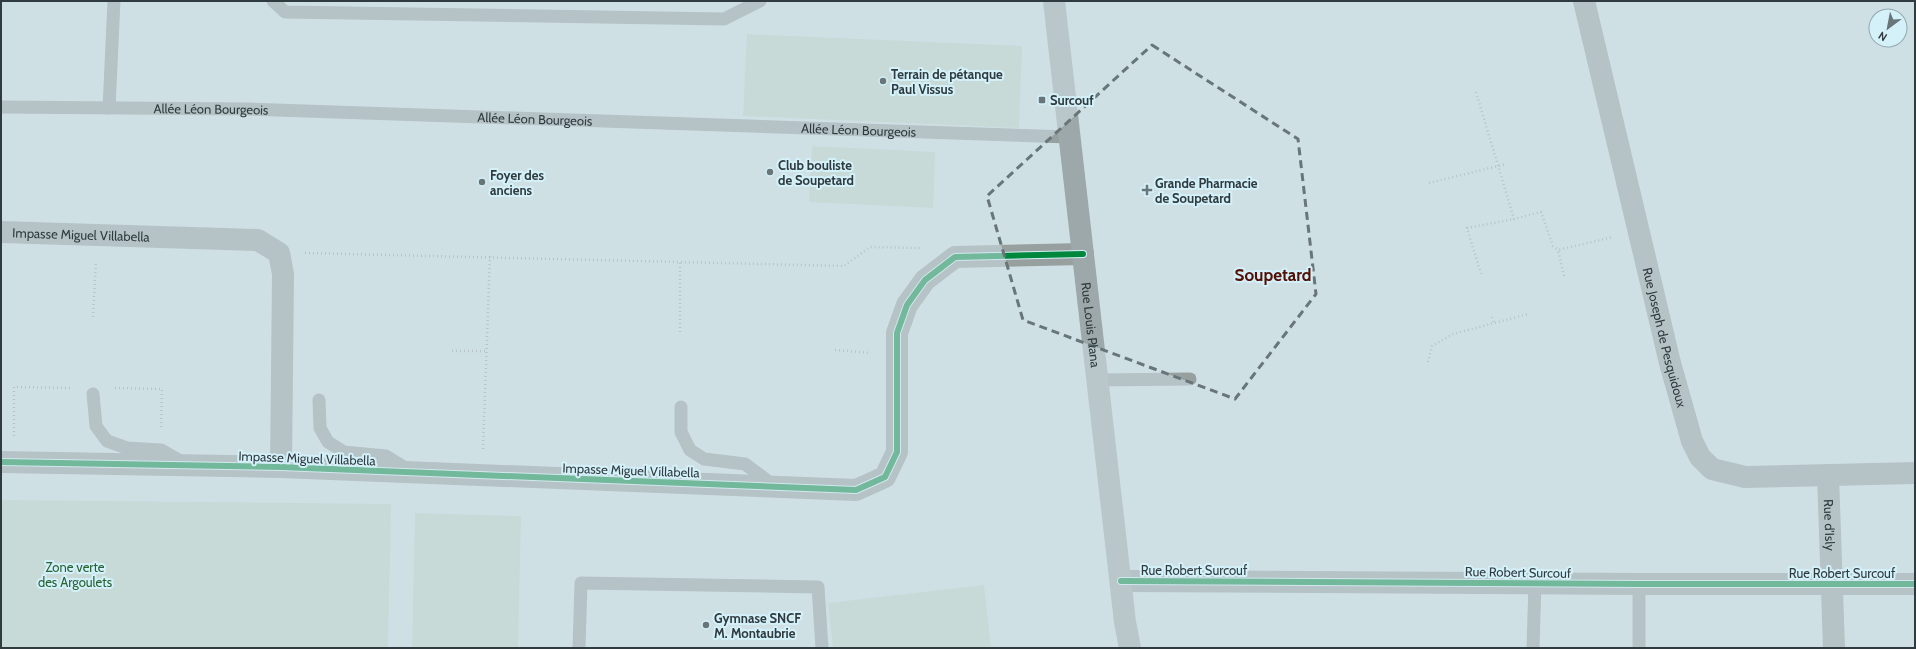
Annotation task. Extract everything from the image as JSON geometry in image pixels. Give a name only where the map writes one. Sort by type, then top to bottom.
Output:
[{"type":"street","name":"Rue Louis Plana","points":[[1054,1],[1125,622],[1130,648]]},
{"type":"street","name":"Rue Joseph de Pesquidoux","points":[[1584,1],[1670,363],[1692,442],[1700,458],[1712,469],[1746,477],[1915,473]]},
{"type":"street","name":"Impasse Miguel Villabella","points":[[1,232],[258,240],[279,252],[283,274],[282,467]]},
{"type":"street","name":"Impasse Miguel Villabella","points":[[1,462],[282,467],[856,490],[885,477],[897,452],[898,333],[907,305],[925,280],[955,257],[1083,254]]},
{"type":"street","name":"Rue d'Isly","points":[[1828,475],[1834,648]]},
{"type":"street","name":"Rue Robert Surcouf","points":[[1121,581],[1915,584]]},
{"type":"lane","points":[[108,108],[114,1]]},
{"type":"lane","points":[[273,1],[285,12],[724,19],[760,1]]},
{"type":"lane","name":"Allée Léon Bourgeois","points":[[1,107],[248,109],[1069,137]]},
{"type":"lane","points":[[1098,380],[1190,379]]},
{"type":"lane","points":[[93,394],[96,426],[107,440],[127,448],[160,450],[189,466]]},
{"type":"lane","points":[[319,400],[320,428],[328,442],[344,452],[386,456],[412,472]]},
{"type":"lane","points":[[681,407],[681,432],[690,450],[704,458],[745,464],[775,486]]},
{"type":"lane","points":[[579,648],[581,583],[818,587],[822,648]]},
{"type":"lane","points":[[1533,648],[1534,583]]},
{"type":"lane","points":[[1639,584],[1639,648]]},
{"type":"path","points":[[1476,92],[1514,219]]},
{"type":"path","points":[[1429,183],[1506,164]]},
{"type":"path","points":[[1481,274],[1467,228],[1541,212],[1553,246],[1558,250],[1564,276]]},
{"type":"path","points":[[1558,250],[1639,230]]},
{"type":"path","points":[[93,317],[98,235]]},
{"type":"path","points":[[279,252],[490,256],[680,263],[844,266],[870,247],[924,248],[943,267]]},
{"type":"path","points":[[482,476],[490,256]]},
{"type":"path","points":[[680,263],[680,332]]},
{"type":"path","points":[[1428,362],[1432,346],[1453,334],[1528,314]]},
{"type":"path","points":[[1492,317],[1494,323]]},
{"type":"path","points":[[452,350],[486,351]]},
{"type":"path","points":[[835,350],[897,356]]},
{"type":"highlighted area","points":[[1152,45],[1298,139],[1316,294],[1235,399],[1023,320],[987,196]]},
{"type":"green space","name":"Terrain de pétanque Paul Vissus","points":[[747,34],[1022,46],[1019,128],[743,116]]},
{"type":"green space","points":[[812,146],[935,152],[933,208],[809,202]]},
{"type":"green space","name":"Zone verte des Argoulets","points":[[1,500],[391,504],[388,648],[1,648]]},
{"type":"green space","points":[[415,513],[521,516],[518,648],[412,648]]},
{"type":"green space","points":[[984,585],[991,648],[833,648],[828,603]]},
{"type":"cycle path","points":[[1,462],[281,467],[856,490],[885,477],[897,452],[897,333],[907,305],[925,280],[955,257],[1083,254]]},
{"type":"cycle path","points":[[1121,581],[1915,584]]},
{"type":"place","name":"Terrain de pétanque Paul Vissus","points":[[883,81]]},
{"type":"place","name":"Surcouf","points":[[1042,100]]},
{"type":"place","name":"Club bouliste de Soupetard","points":[[770,172]]},
{"type":"place","name":"Foyer des anciens","points":[[482,182]]},
{"type":"place","name":"Grande Pharmacie de Soupetard","points":[[1147,190]]},
{"type":"place","name":"Gymnase SNCF M. Montaubrie","points":[[706,625]]},
{"type":"district","name":"Soupetard","points":[[1273,275]]}]
